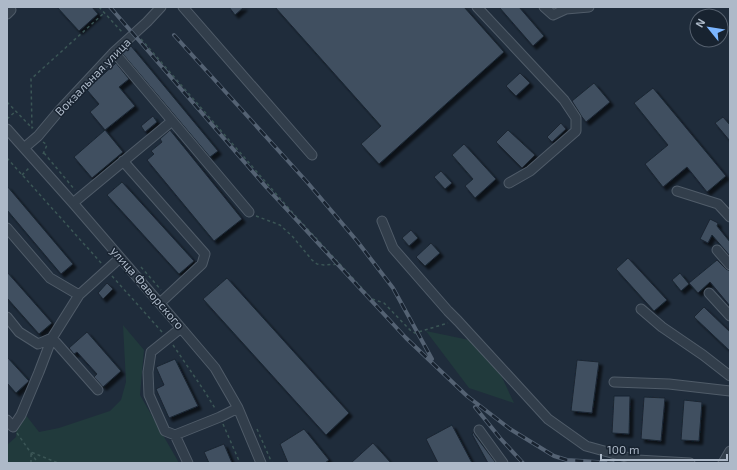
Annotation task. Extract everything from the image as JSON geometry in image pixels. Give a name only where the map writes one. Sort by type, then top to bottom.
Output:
[{"type":"street","name":"Вокзальная улица","points":[[24,148],[38,136],[59,111],[114,52],[162,7]]},
{"type":"street","points":[[183,7],[312,155]]},
{"type":"street","points":[[477,7],[564,100],[576,118],[576,131],[530,171],[510,184]]},
{"type":"street","points":[[544,7],[553,15],[566,9],[589,7]]},
{"type":"street","points":[[114,52],[249,212]]},
{"type":"street","points":[[76,200],[172,121]]},
{"type":"street","name":"улица Фаворского","points":[[8,133],[76,200],[120,258],[163,300],[181,328],[215,368],[238,408],[261,463]]},
{"type":"street","points":[[123,161],[205,254],[202,264],[163,300]]},
{"type":"street","points":[[677,191],[718,204],[730,217]]},
{"type":"street","points":[[382,221],[393,248],[448,312],[548,419],[586,446],[637,460],[690,463]]},
{"type":"street","points":[[7,228],[50,278],[79,295]]},
{"type":"street","points":[[717,250],[730,266]]},
{"type":"street","points":[[10,423],[21,415],[40,372],[52,338],[79,295],[120,258]]},
{"type":"street","points":[[708,293],[730,316]]},
{"type":"street","points":[[642,309],[662,327],[703,355],[730,376]]},
{"type":"street","points":[[7,317],[19,332],[38,344],[52,338]]},
{"type":"street","points":[[181,328],[151,352],[148,372],[149,395],[165,431],[175,435],[188,463]]},
{"type":"street","points":[[52,338],[98,390]]},
{"type":"street","points":[[614,382],[669,384],[730,392]]},
{"type":"street","points":[[175,435],[238,408]]},
{"type":"street","points":[[479,430],[503,463]]},
{"type":"street","points":[[723,463],[730,451]]},
{"type":"path","points":[[99,7],[120,31]]},
{"type":"path","points":[[32,128],[31,79],[104,13]]},
{"type":"path","points":[[136,33],[291,211],[372,299],[384,303],[410,330],[415,333],[445,323],[458,321]]},
{"type":"path","points":[[7,102],[47,145],[44,153],[76,200]]},
{"type":"path","points":[[7,119],[16,111]]},
{"type":"path","points":[[32,128],[37,123]]},
{"type":"path","points":[[7,158],[169,338],[220,417],[240,463]]},
{"type":"path","points":[[249,212],[253,215],[280,225],[317,264],[340,264]]},
{"type":"path","points":[[141,267],[163,300]]},
{"type":"path","points":[[10,423],[38,463]]},
{"type":"path","points":[[31,452],[31,463]]},
{"type":"path","points":[[31,452],[58,463]]},
{"type":"green space","points":[[123,325],[144,350],[140,395],[179,463],[8,463],[7,445],[16,437],[17,414],[25,414],[39,432],[59,428],[110,411],[121,400],[126,382]]},
{"type":"green space","points":[[426,331],[474,341],[500,373],[514,403],[469,388]]},
{"type":"building","points":[[57,7],[92,7],[98,14],[79,31]]},
{"type":"building","points":[[229,7],[244,7],[235,15]]},
{"type":"building","points":[[275,7],[464,7],[504,52],[379,164],[361,144],[381,126]]},
{"type":"building","points":[[499,7],[519,7],[544,36],[533,46]]},
{"type":"building","points":[[131,46],[218,151],[210,157],[122,53]]},
{"type":"building","points":[[116,63],[129,79],[119,87],[135,106],[105,130],[90,112],[99,104],[87,90]]},
{"type":"building","points":[[520,73],[530,83],[516,96],[506,86]]},
{"type":"building","points":[[594,83],[610,102],[586,122],[572,101]]},
{"type":"building","points":[[653,88],[726,176],[707,192],[687,167],[663,187],[645,164],[668,145],[634,103]]},
{"type":"building","points":[[153,116],[157,122],[145,132],[141,126]]},
{"type":"building","points":[[723,117],[730,125],[730,141],[715,123]]},
{"type":"building","points":[[561,123],[566,129],[552,142],[547,137]]},
{"type":"building","points":[[105,130],[123,152],[92,178],[74,157]]},
{"type":"building","points":[[170,130],[242,219],[214,241],[147,160],[154,154],[151,151],[162,142],[160,139]]},
{"type":"building","points":[[508,130],[535,155],[522,168],[496,142]]},
{"type":"building","points":[[464,144],[496,179],[475,198],[465,186],[473,179],[452,155]]},
{"type":"building","points":[[441,171],[452,183],[445,189],[434,177]]},
{"type":"building","points":[[122,182],[194,261],[179,274],[107,195]]},
{"type":"building","points":[[7,186],[73,264],[61,274],[7,210]]},
{"type":"building","points":[[710,219],[718,223],[717,226],[730,242],[730,256],[712,235],[708,243],[700,239]]},
{"type":"building","points":[[411,230],[418,238],[409,246],[402,238]]},
{"type":"building","points":[[431,243],[440,253],[425,266],[416,257]]},
{"type":"building","points":[[628,258],[667,300],[654,311],[616,269]]},
{"type":"building","points":[[717,260],[730,271],[730,306],[710,282],[698,293],[689,283]]},
{"type":"building","points":[[7,272],[52,323],[39,334],[7,298]]},
{"type":"building","points":[[680,273],[689,284],[681,291],[672,280]]},
{"type":"building","points":[[227,278],[349,413],[326,435],[203,299]]},
{"type":"building","points":[[107,283],[113,289],[103,299],[98,293]]},
{"type":"building","points":[[704,307],[730,332],[730,351],[694,317]]},
{"type":"building","points":[[87,332],[121,371],[103,387],[94,377],[97,374],[77,352],[74,354],[69,348]]},
{"type":"building","points":[[7,357],[29,381],[16,393],[7,383]]},
{"type":"building","points":[[175,359],[198,406],[169,418],[156,389],[164,385],[156,367]]},
{"type":"building","points":[[577,360],[599,362],[592,413],[571,411]]},
{"type":"building","points":[[614,396],[630,396],[629,434],[612,433]]},
{"type":"building","points":[[644,397],[665,398],[661,441],[641,439]]},
{"type":"building","points":[[684,400],[702,402],[699,441],[681,440]]},
{"type":"building","points":[[452,425],[472,463],[438,463],[426,439]]},
{"type":"building","points":[[304,429],[329,460],[325,463],[288,463],[280,444]]},
{"type":"building","points":[[474,432],[496,463],[488,463],[472,434]]},
{"type":"building","points":[[373,443],[391,463],[351,463]]},
{"type":"building","points":[[224,444],[232,463],[209,463],[204,452]]},
{"type":"railway","points":[[110,7],[266,187],[406,338],[467,396],[510,429],[554,456],[567,460],[613,463]]},
{"type":"railway","points":[[174,35],[307,182],[357,241],[393,288],[432,359]]},
{"type":"railway","points":[[475,407],[523,463]]}]
